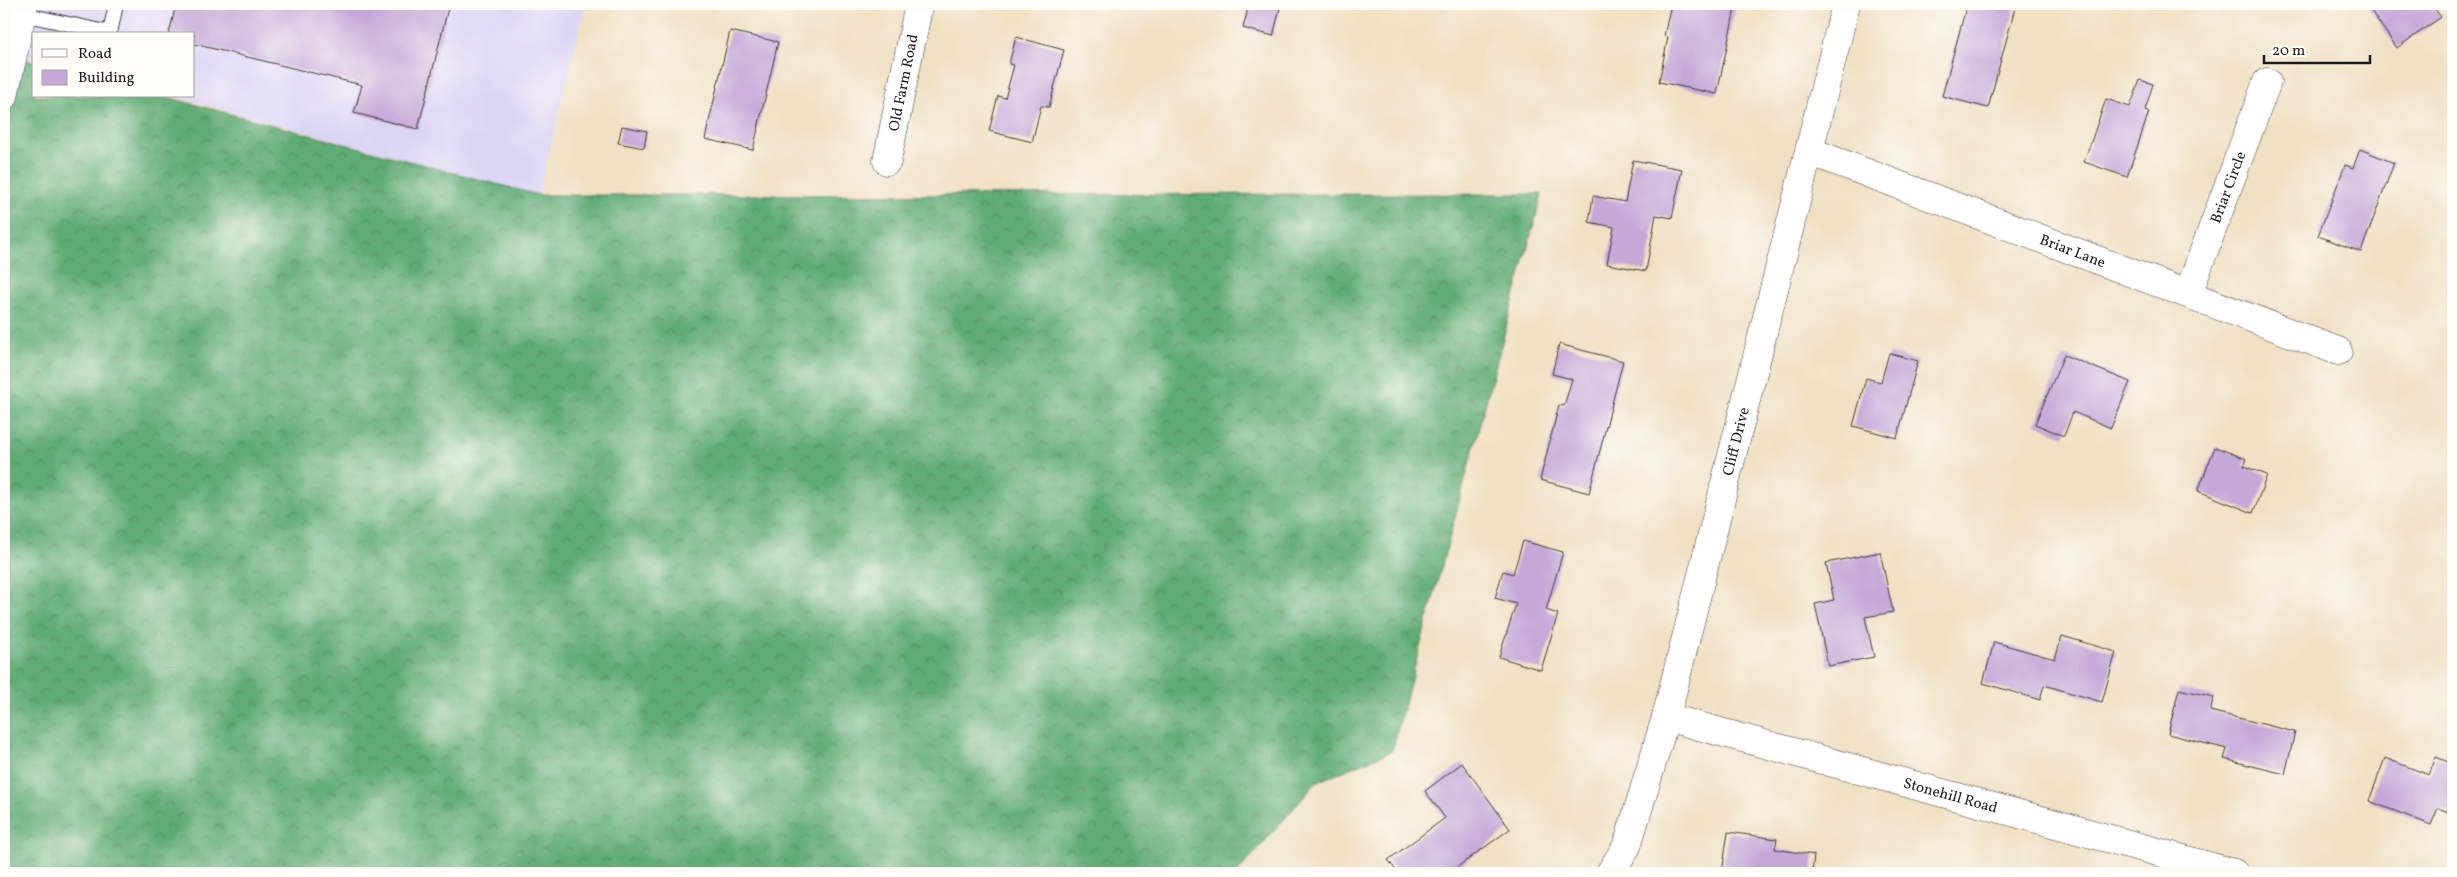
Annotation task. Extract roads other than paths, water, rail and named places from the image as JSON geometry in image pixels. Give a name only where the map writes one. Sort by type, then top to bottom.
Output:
[{"type":"street","name":"Old Farm Road","points":[[887,161],[919,4]]},
{"type":"street","name":"Cliff Drive","points":[[1610,873],[1627,846],[1666,718],[1846,4]]},
{"type":"street","points":[[4,96],[16,9]]},
{"type":"street","name":"Briar Circle","points":[[2188,294],[2267,82]]},
{"type":"street","name":"Briar Lane","points":[[1809,151],[2338,351]]},
{"type":"street","name":"Stonehill Road","points":[[1666,718],[2234,873]]},
{"type":"lane","points":[[110,32],[116,4]]},
{"type":"lane","points":[[16,9],[106,32]]}]
